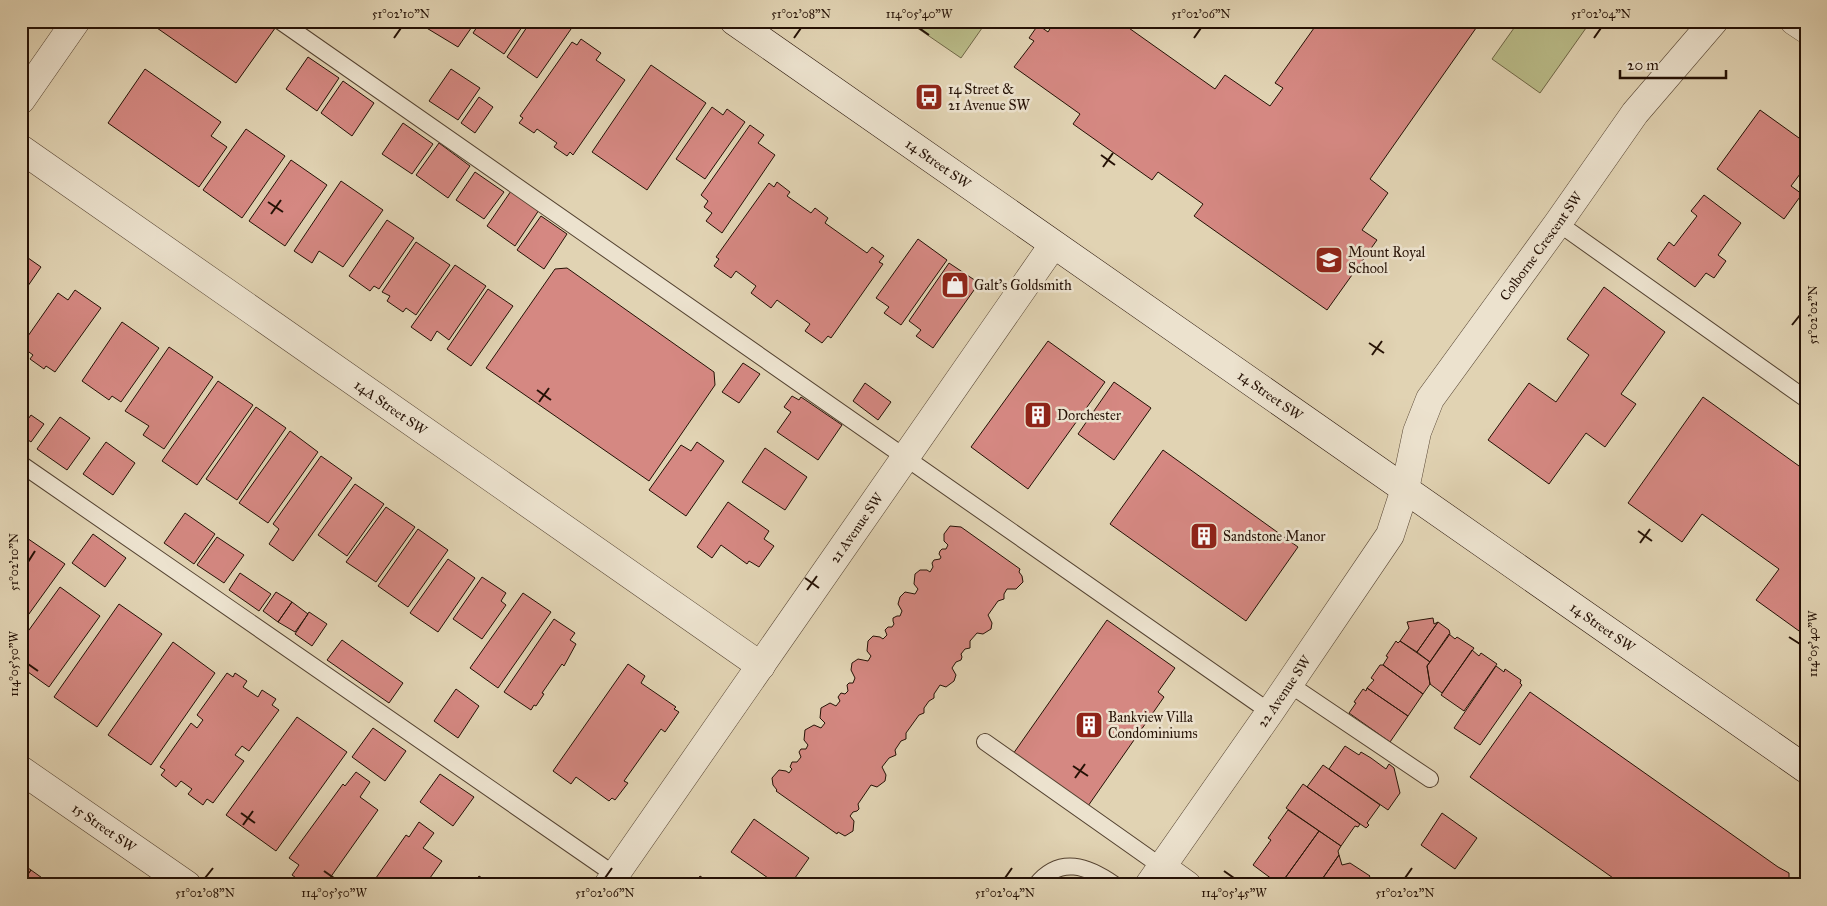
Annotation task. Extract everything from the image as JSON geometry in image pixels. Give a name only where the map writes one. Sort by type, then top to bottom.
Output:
[{"type":"street","points":[[21,100],[76,21]]},
{"type":"street","name":"14 Street SW","points":[[734,21],[1806,769]]},
{"type":"street","name":"Colborne Crescent SW","points":[[1405,489],[1417,432],[1430,399],[1558,223],[1635,113],[1714,21]]},
{"type":"street","points":[[1794,21],[1806,29]]},
{"type":"street","name":"14A Street SW","points":[[21,149],[760,666]]},
{"type":"street","name":"21 Avenue SW","points":[[611,880],[1053,245]]},
{"type":"street","name":"22 Avenue SW","points":[[1156,876],[1390,535],[1405,489]]},
{"type":"street","name":"15 Street SW","points":[[21,770],[187,885]]},
{"type":"street","points":[[1156,876],[1187,885]]},
{"type":"lane","points":[[280,21],[1270,712]]},
{"type":"lane","points":[[1558,223],[1806,399]]},
{"type":"lane","points":[[21,464],[611,880]]},
{"type":"lane","points":[[1289,684],[1430,779]]},
{"type":"lane","points":[[985,742],[1156,876]]},
{"type":"lane","points":[[1036,885],[1041,878],[1052,871],[1070,865],[1089,869],[1115,885]]},
{"type":"green space","points":[[907,21],[987,21],[961,58]]},
{"type":"green space","points":[[1519,21],[1591,21],[1540,93],[1492,59]]},
{"type":"building","points":[[161,21],[273,21],[278,24],[236,83],[157,28]]},
{"type":"building","points":[[415,21],[476,21],[458,47]]},
{"type":"building","points":[[481,21],[526,21],[504,54],[473,33]]},
{"type":"building","points":[[531,21],[562,21],[571,29],[537,78],[507,57]]},
{"type":"building","points":[[1055,21],[1068,21],[1074,25],[1077,21],[1119,21],[1215,89],[1225,75],[1270,106],[1283,88],[1275,83],[1319,21],[1481,21],[1370,179],[1388,193],[1362,230],[1377,240],[1327,310],[1194,216],[1203,204],[1158,172],[1152,180],[1073,124],[1080,114],[1014,67],[1034,41],[1029,38],[1038,25],[1048,32]]},
{"type":"building","points":[[581,39],[601,53],[596,60],[625,80],[573,155],[570,152],[567,156],[554,147],[557,143],[537,129],[534,133],[519,123],[523,118],[520,116],[572,42],[577,45]]},
{"type":"building","points":[[308,57],[339,78],[317,111],[286,89]]},
{"type":"building","points":[[651,65],[706,103],[647,190],[592,152]]},
{"type":"building","points":[[145,69],[221,122],[211,136],[227,147],[199,187],[108,123]]},
{"type":"building","points":[[451,69],[480,88],[458,120],[429,101]]},
{"type":"building","points":[[343,81],[374,103],[352,136],[321,113]]},
{"type":"building","points":[[479,97],[493,107],[475,133],[461,123]]},
{"type":"building","points":[[712,107],[723,115],[727,109],[745,122],[705,179],[676,159]]},
{"type":"building","points":[[1760,110],[1806,143],[1806,166],[1791,186],[1802,194],[1784,219],[1717,169]]},
{"type":"building","points":[[403,123],[433,144],[412,174],[382,154]]},
{"type":"building","points":[[750,125],[764,135],[758,143],[775,155],[722,233],[706,221],[712,213],[704,207],[708,201],[701,195]]},
{"type":"building","points":[[246,129],[285,156],[242,218],[203,190]]},
{"type":"building","points":[[439,143],[470,166],[448,198],[416,175]]},
{"type":"building","points":[[291,160],[327,185],[285,246],[249,221]]},
{"type":"building","points":[[475,172],[504,192],[484,219],[456,200]]},
{"type":"building","points":[[341,181],[383,210],[343,267],[319,251],[312,263],[294,251]]},
{"type":"building","points":[[777,182],[790,192],[787,196],[811,213],[815,208],[828,218],[825,223],[867,253],[872,247],[884,256],[879,262],[883,264],[831,338],[828,336],[822,343],[805,331],[810,324],[777,300],[771,308],[751,293],[756,286],[736,271],[731,278],[714,266],[719,259],[716,257],[769,183],[774,187]]},
{"type":"building","points":[[511,191],[539,210],[515,246],[487,226]]},
{"type":"building","points":[[1704,195],[1741,223],[1718,255],[1726,261],[1714,278],[1706,273],[1695,287],[1657,259],[1669,242],[1674,246],[1697,216],[1691,211]]},
{"type":"building","points":[[541,216],[567,234],[544,269],[517,250]]},
{"type":"building","points":[[387,220],[414,238],[379,289],[374,286],[370,291],[349,276]]},
{"type":"building","points":[[918,239],[947,260],[901,325],[884,313],[889,307],[876,298]]},
{"type":"building","points":[[416,242],[450,265],[416,315],[406,308],[403,312],[387,301],[390,296],[382,292]]},
{"type":"building","points":[[21,253],[41,267],[21,296]]},
{"type":"building","points":[[949,263],[979,283],[933,348],[916,336],[921,330],[909,321]]},
{"type":"building","points":[[455,265],[486,286],[449,340],[437,331],[431,341],[411,327]]},
{"type":"building","points":[[567,268],[714,372],[715,385],[649,481],[486,368],[555,269]]},
{"type":"building","points":[[1604,287],[1665,332],[1621,394],[1636,404],[1605,447],[1586,433],[1549,484],[1488,440],[1529,383],[1556,402],[1589,355],[1567,339]]},
{"type":"building","points":[[488,289],[513,306],[471,366],[447,349]]},
{"type":"building","points":[[75,290],[101,308],[55,372],[46,366],[44,369],[30,359],[33,355],[21,346],[58,293],[68,300]]},
{"type":"building","points":[[122,322],[159,348],[121,402],[112,396],[109,400],[82,381]]},
{"type":"building","name":"Dorchester","points":[[1048,341],[1105,382],[1028,489],[971,447]]},
{"type":"building","points":[[169,347],[213,377],[164,449],[143,435],[149,426],[125,411]]},
{"type":"building","points":[[743,363],[760,374],[739,403],[722,392]]},
{"type":"building","points":[[218,381],[253,405],[197,485],[162,461]]},
{"type":"building","points":[[1114,382],[1151,408],[1114,460],[1078,434]]},
{"type":"building","points":[[865,383],[891,402],[878,420],[853,401]]},
{"type":"building","points":[[792,396],[799,400],[801,397],[842,425],[818,460],[777,432],[791,412],[784,407]]},
{"type":"building","points":[[1703,397],[1806,471],[1806,636],[1756,600],[1779,569],[1702,514],[1682,542],[1628,503]]},
{"type":"building","points":[[256,407],[286,428],[237,500],[206,479]]},
{"type":"building","points":[[31,415],[44,424],[31,442],[21,435],[21,429]]},
{"type":"building","points":[[60,417],[90,438],[67,470],[37,449]]},
{"type":"building","points":[[290,431],[318,452],[268,523],[239,503]]},
{"type":"building","points":[[106,442],[135,463],[113,495],[83,474]]},
{"type":"building","points":[[697,442],[724,461],[686,516],[649,490],[681,445],[691,451]]},
{"type":"building","points":[[765,448],[807,477],[785,510],[742,482]]},
{"type":"building","name":"Sandstone Manor","points":[[1163,450],[1298,547],[1246,621],[1110,524]]},
{"type":"building","points":[[321,456],[352,478],[293,561],[269,544],[279,529],[273,524]]},
{"type":"building","points":[[355,484],[384,504],[347,556],[318,535]]},
{"type":"building","points":[[728,502],[769,531],[764,539],[774,546],[759,567],[749,561],[747,564],[721,545],[712,558],[697,547]]},
{"type":"building","points":[[386,507],[415,527],[376,582],[346,562]]},
{"type":"building","points":[[185,513],[215,534],[194,564],[164,543]]},
{"type":"building","points":[[950,526],[961,527],[1020,569],[1019,572],[1023,582],[1016,589],[1007,589],[1004,599],[998,601],[988,615],[992,623],[991,629],[983,634],[977,633],[970,641],[970,648],[965,649],[961,654],[961,660],[956,662],[952,668],[956,675],[954,681],[946,687],[940,685],[934,694],[934,698],[924,708],[924,713],[919,715],[906,733],[906,739],[901,741],[895,750],[896,755],[889,758],[882,767],[886,775],[885,781],[877,787],[871,785],[858,804],[859,809],[850,816],[854,821],[853,831],[845,836],[838,832],[837,834],[776,791],[772,778],[779,770],[789,773],[792,769],[790,767],[792,762],[797,762],[801,757],[799,752],[801,749],[806,749],[808,745],[804,740],[805,730],[814,725],[821,728],[825,723],[820,718],[821,708],[830,703],[836,706],[840,701],[838,697],[841,693],[845,694],[848,691],[847,685],[853,683],[855,678],[851,670],[852,663],[858,659],[868,661],[871,656],[867,651],[868,641],[873,636],[883,639],[887,635],[885,630],[888,627],[892,627],[894,624],[893,618],[900,616],[902,611],[898,604],[900,597],[905,592],[915,594],[918,589],[914,584],[915,574],[920,570],[930,572],[934,560],[941,557],[940,551],[946,549],[948,545],[944,541],[944,534]]},
{"type":"building","points":[[418,529],[448,550],[408,607],[378,586]]},
{"type":"building","points":[[21,534],[65,564],[21,625]]},
{"type":"building","points":[[93,534],[126,558],[105,587],[72,563]]},
{"type":"building","points":[[217,537],[244,555],[224,583],[197,565]]},
{"type":"building","points":[[448,559],[475,578],[438,632],[410,613]]},
{"type":"building","points":[[240,573],[271,594],[259,611],[229,590]]},
{"type":"building","points":[[482,577],[506,593],[501,601],[506,605],[482,639],[453,619]]},
{"type":"building","points":[[60,587],[100,616],[49,687],[21,667],[21,641]]},
{"type":"building","points":[[276,592],[292,602],[278,622],[263,611]]},
{"type":"building","points":[[523,593],[551,612],[498,688],[470,668]]},
{"type":"building","points":[[292,602],[308,614],[295,632],[278,622]]},
{"type":"building","points":[[119,604],[162,634],[97,727],[54,697]]},
{"type":"building","points":[[309,612],[327,624],[312,646],[295,634]]},
{"type":"building","points":[[1433,618],[1434,624],[1438,622],[1417,652],[1400,641],[1409,628],[1407,622]]},
{"type":"building","points":[[554,619],[575,633],[570,640],[576,644],[564,666],[562,664],[542,693],[544,694],[536,706],[534,705],[531,710],[504,692]]},
{"type":"building","name":"Bankview Villa Condominiums","points":[[1107,620],[1175,668],[1158,692],[1164,697],[1088,806],[1013,754]]},
{"type":"building","points":[[1438,622],[1449,630],[1450,634],[1430,662],[1417,652]]},
{"type":"building","points":[[1449,634],[1474,648],[1442,693],[1430,684],[1427,666]]},
{"type":"building","points":[[342,640],[403,683],[389,703],[327,660]]},
{"type":"building","points":[[1396,641],[1398,643],[1400,641],[1430,662],[1427,666],[1430,684],[1423,694],[1383,665],[1388,657],[1386,656]]},
{"type":"building","points":[[173,642],[215,673],[151,765],[108,735]]},
{"type":"building","points":[[1472,650],[1479,656],[1481,653],[1497,664],[1464,711],[1441,695]]},
{"type":"building","points":[[628,664],[645,676],[641,683],[676,707],[674,709],[679,712],[665,732],[661,729],[624,781],[628,783],[615,800],[612,798],[609,801],[576,777],[571,784],[553,771]]},
{"type":"building","points":[[1380,665],[1383,665],[1423,694],[1408,716],[1367,688],[1374,680],[1371,678]]},
{"type":"building","points":[[1496,666],[1504,672],[1505,669],[1521,680],[1520,683],[1522,685],[1480,745],[1454,728]]},
{"type":"building","points":[[227,673],[233,677],[235,673],[247,681],[243,687],[258,697],[262,690],[276,699],[272,705],[279,710],[249,751],[242,746],[235,755],[244,761],[213,803],[207,799],[203,805],[188,794],[192,789],[181,781],[176,787],[161,775],[165,770],[160,767],[191,723],[197,728],[203,720],[197,715]]},
{"type":"building","points":[[1367,688],[1408,716],[1390,742],[1349,713],[1363,689],[1366,691]]},
{"type":"building","points":[[456,689],[479,706],[458,738],[434,721]]},
{"type":"building","points":[[1530,692],[1789,873],[1789,883],[1787,885],[1623,885],[1470,777]]},
{"type":"building","points":[[297,717],[347,752],[276,851],[226,815]]},
{"type":"building","points":[[373,728],[406,751],[385,781],[352,757]]},
{"type":"building","points":[[1345,746],[1359,755],[1361,752],[1386,769],[1389,764],[1394,768],[1400,793],[1388,810],[1329,769]]},
{"type":"building","points":[[1323,765],[1380,805],[1367,823],[1369,825],[1366,828],[1307,787]]},
{"type":"building","points":[[356,772],[370,782],[360,797],[378,810],[325,885],[306,885],[292,875],[299,865],[289,858],[343,784],[345,786]]},
{"type":"building","points":[[440,774],[474,797],[453,826],[420,802]]},
{"type":"building","points":[[1303,784],[1360,824],[1358,827],[1355,826],[1341,846],[1286,808]]},
{"type":"building","points":[[1288,810],[1319,831],[1280,885],[1253,865],[1271,840],[1268,838]]},
{"type":"building","points":[[1442,813],[1477,838],[1455,869],[1421,845]]},
{"type":"building","points":[[754,819],[809,858],[790,885],[778,885],[731,852]]},
{"type":"building","points":[[419,822],[434,833],[423,848],[442,861],[425,885],[371,885],[406,835],[409,837]]},
{"type":"building","points":[[1319,831],[1341,846],[1338,851],[1339,855],[1318,885],[1280,885]]},
{"type":"building","points":[[1339,855],[1342,865],[1350,863],[1370,876],[1364,885],[1318,885]]},
{"type":"building","points":[[21,863],[31,870],[21,884]]},
{"type":"building","points":[[31,870],[52,885],[21,885]]},
{"type":"building","points":[[479,876],[492,885],[473,885]]},
{"type":"building","points":[[700,876],[713,885],[694,885]]},
{"type":"place","name":"14 Street & 21 Avenue SW","points":[[929,97]]},
{"type":"place","name":"Mount Royal School","points":[[1329,260]]},
{"type":"place","name":"Galt's Goldsmith","points":[[955,285]]},
{"type":"place","name":"Dorchester","points":[[1038,415]]},
{"type":"place","name":"Sandstone Manor","points":[[1204,536]]},
{"type":"place","name":"Bankview Villa Condominiums","points":[[1089,725]]}]
